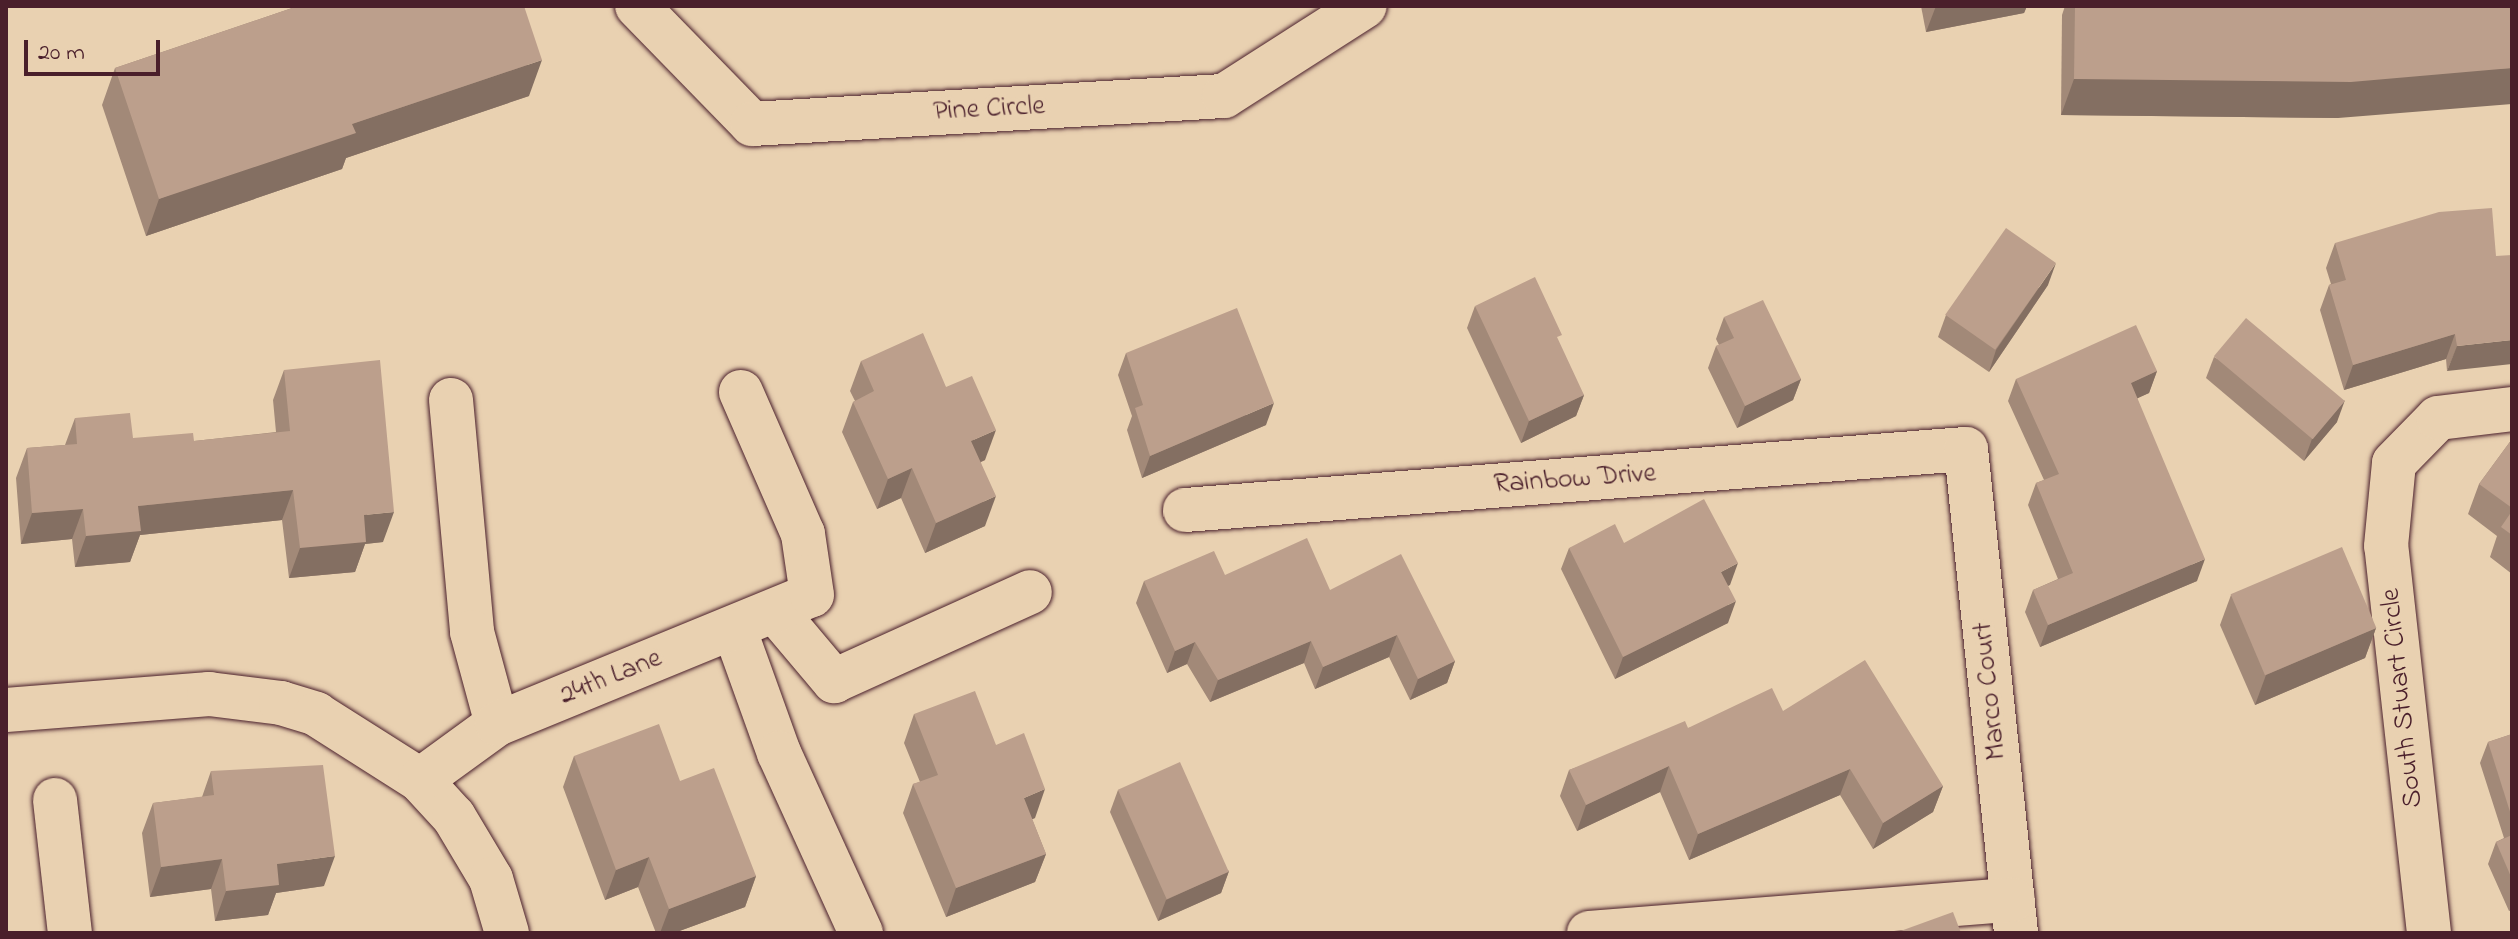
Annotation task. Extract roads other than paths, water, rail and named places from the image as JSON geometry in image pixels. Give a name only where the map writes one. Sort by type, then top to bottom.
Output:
[{"type":"street","name":"Pine Circle","points":[[637,6],[752,124],[1224,96],[1365,6]]},
{"type":"street","points":[[741,392],[803,534],[794,603],[834,681],[1030,592]]},
{"type":"street","points":[[451,400],[472,632],[497,724]]},
{"type":"street","name":"South Stuart Circle","points":[[2429,933],[2386,546],[2394,463],[2438,418],[2512,409]]},
{"type":"street","name":"Rainbow Drive","points":[[1185,510],[1966,449]]},
{"type":"street","name":"Marco Court","points":[[1966,449],[2015,916]]},
{"type":"street","name":"24th Lane","points":[[420,780],[497,724],[794,603]]},
{"type":"street","points":[[734,628],[779,753],[861,933]]},
{"type":"street","points":[[6,710],[209,694],[257,699],[316,714],[420,780],[474,847],[491,879],[507,933]]},
{"type":"street","points":[[55,800],[70,933]]},
{"type":"street","points":[[1589,933],[2015,916]]}]
